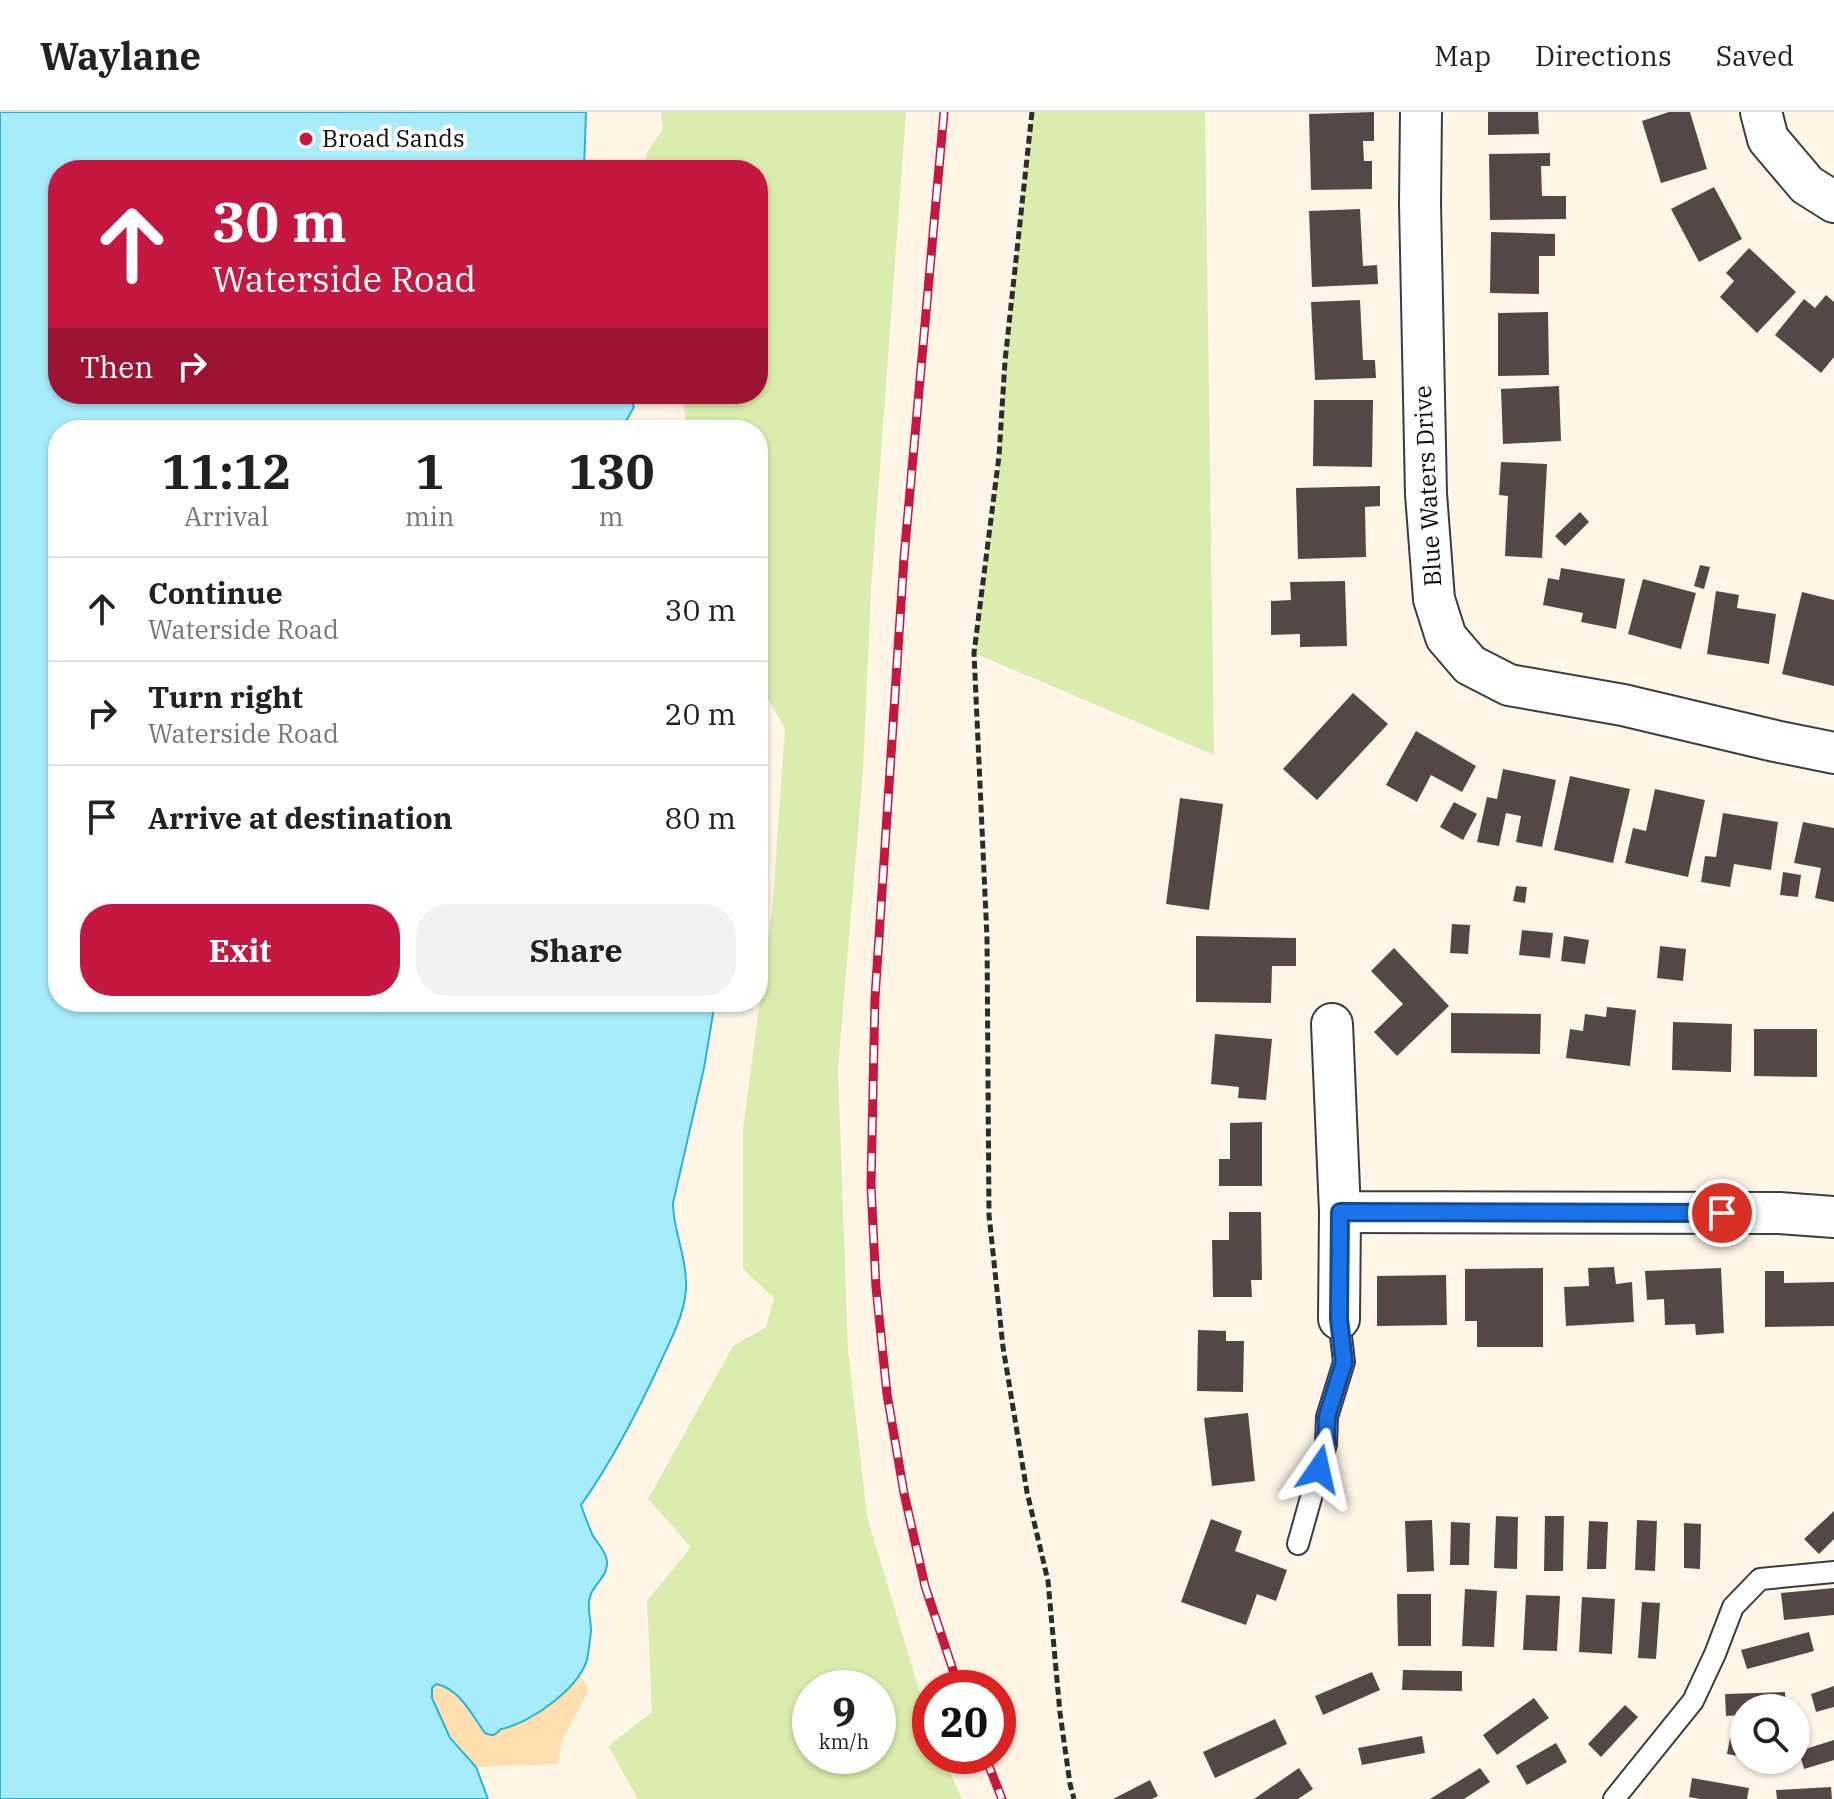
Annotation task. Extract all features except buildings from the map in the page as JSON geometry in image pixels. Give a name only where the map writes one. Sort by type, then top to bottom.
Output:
[{"type":"street","name":"Blue Waters Drive","points":[[1421,112],[1426,494],[1434,599],[1446,637],[1470,665],[1509,685],[1623,705],[1834,753]]},
{"type":"street","points":[[1761,112],[1768,139],[1807,185],[1834,202]]},
{"type":"street","points":[[1332,1024],[1340,1212],[1339,1319]]},
{"type":"street","points":[[1340,1212],[1779,1213],[1834,1217]]},
{"type":"lane","points":[[1298,1544],[1326,1444],[1327,1417],[1344,1362],[1339,1319]]},
{"type":"lane","points":[[1614,1799],[1693,1701],[1733,1607],[1760,1579],[1834,1572]]},
{"type":"path","points":[[1032,112],[1005,361],[999,456],[974,653],[987,938],[989,1215],[1003,1347],[1027,1492],[1048,1581],[1060,1713],[1074,1799]]},
{"type":"green space","points":[[661,112],[906,112],[871,589],[863,771],[838,1069],[848,1349],[867,1517],[913,1670],[912,1774],[951,1774],[962,1799],[638,1799],[608,1746],[652,1712],[647,1601],[691,1547],[648,1499],[733,1346],[766,1327],[774,1298],[743,1269],[743,1129],[759,1012],[768,1012],[768,941],[785,729],[768,699],[768,420],[686,420],[683,404],[768,404],[768,160],[646,160],[646,154],[663,129]]},
{"type":"green space","points":[[1032,112],[1205,112],[1214,755],[974,653],[999,456],[1005,361]]},
{"type":"sand","points":[[592,1593],[588,1610],[591,1628],[587,1659],[580,1676],[589,1690],[563,1739],[557,1764],[476,1767],[441,1720],[432,1688]]},
{"type":"water","points":[[0,112],[586,112],[584,160],[48,160],[48,404],[633,404],[634,407],[627,420],[48,420],[48,1012],[713,1012],[704,1068],[673,1203],[685,1272],[686,1292],[682,1312],[635,1415],[581,1505],[607,1561],[606,1571],[590,1599],[591,1631],[584,1667],[554,1702],[526,1720],[492,1735],[485,1733],[452,1691],[436,1684],[432,1688],[432,1698],[450,1738],[476,1767],[488,1799],[0,1799]]},
{"type":"railway","points":[[944,112],[904,558],[875,998],[871,1185],[876,1287],[887,1394],[904,1493],[925,1586],[953,1670]]},
{"type":"railway","points":[[992,1774],[1002,1799]]},
{"type":"place","name":"Broad Sands","points":[[306,139]]},
{"type":"route","points":[[1319,1469],[1326,1444],[1327,1417],[1344,1362],[1339,1319],[1340,1212],[1722,1213]]}]
